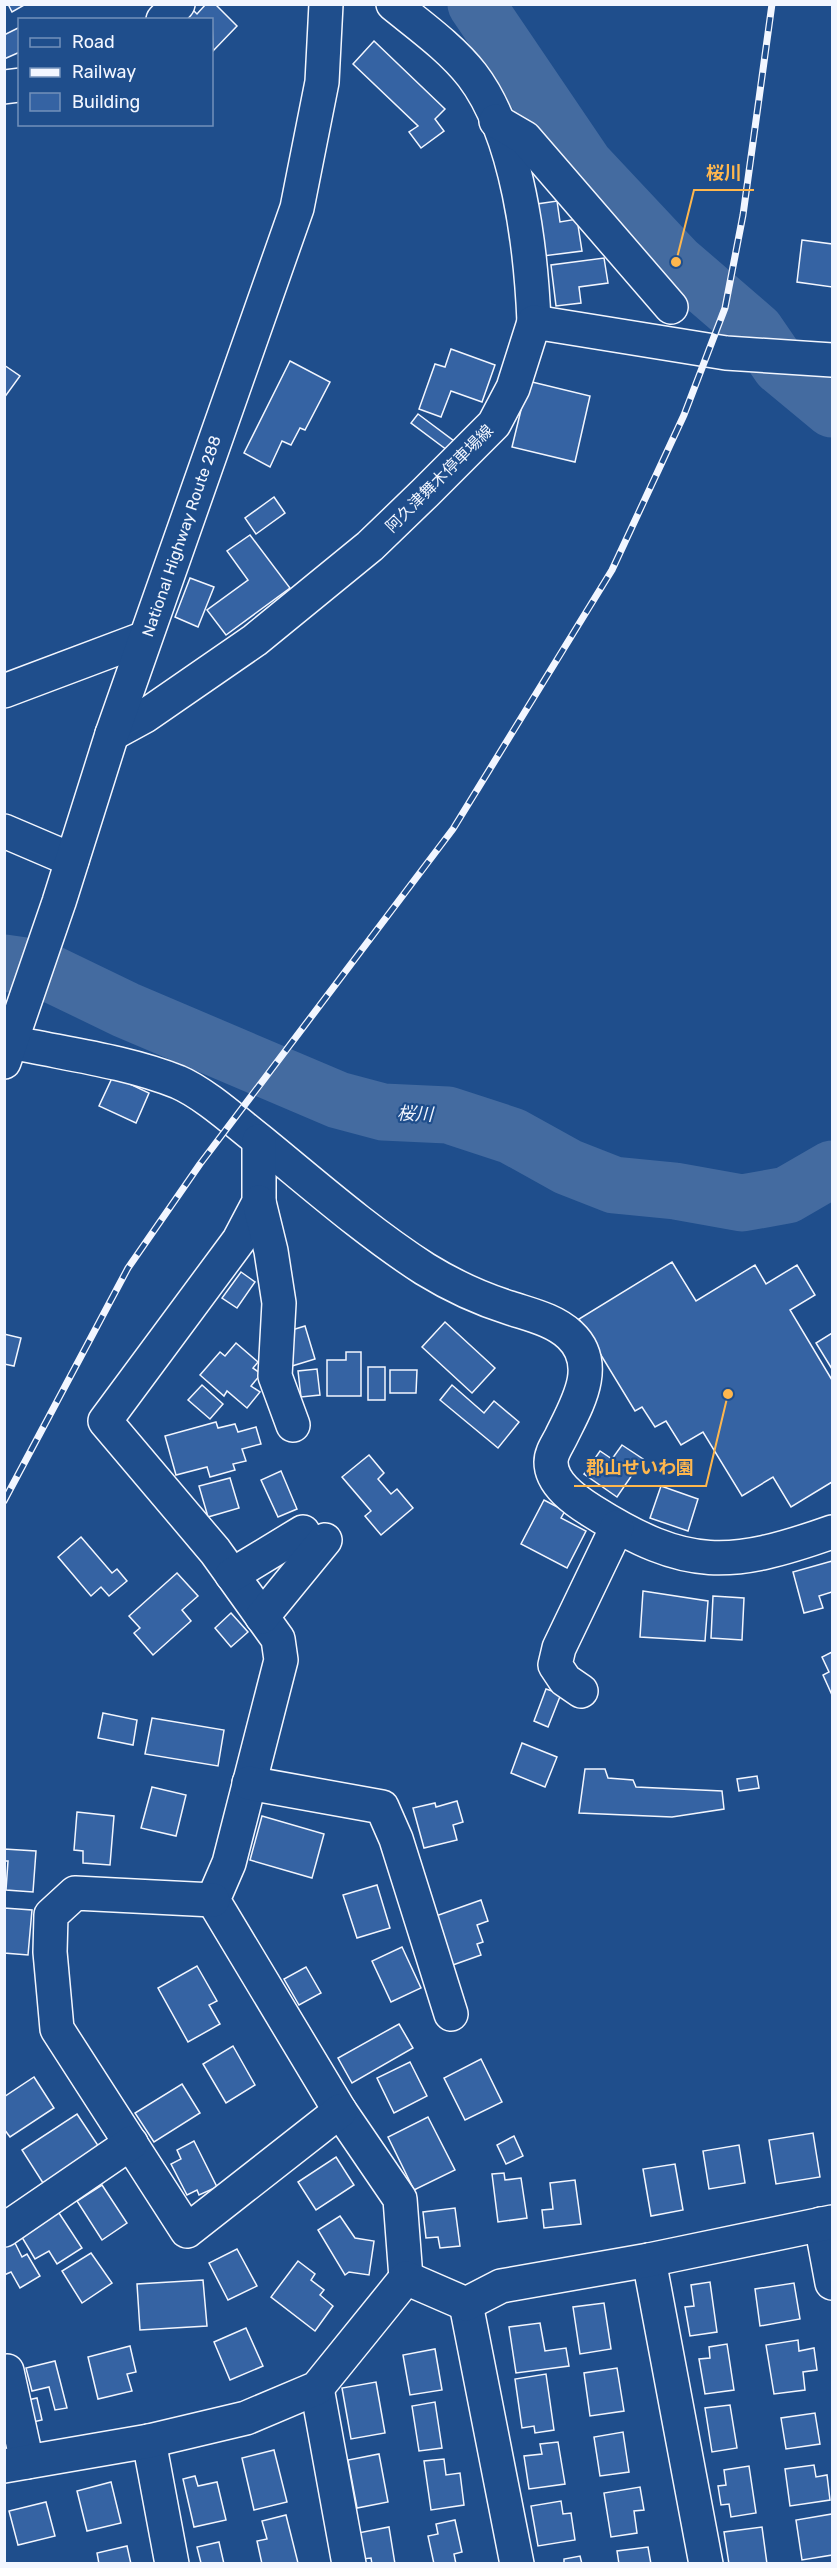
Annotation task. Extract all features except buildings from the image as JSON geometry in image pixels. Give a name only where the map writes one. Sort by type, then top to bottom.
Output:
[{"type":"main road","points":[[165,18],[178,4]]},
{"type":"main road","name":"National Highway Route 288","points":[[9,1046],[59,902],[112,734],[297,208],[322,82],[326,4]]},
{"type":"main road","points":[[393,4],[472,75],[485,96],[505,140],[516,184],[532,291],[534,322],[726,353],[832,360]]},
{"type":"main road","points":[[496,121],[525,138],[671,308]]},
{"type":"main road","name":"阿久津舞木停車場線","points":[[112,734],[145,716],[255,640],[370,546],[425,493],[494,424],[513,388],[534,322]]},
{"type":"main road","points":[[4,691],[145,638]]},
{"type":"main road","points":[[4,831],[72,861]]},
{"type":"main road","points":[[9,1046],[119,1064],[180,1083],[232,1117],[354,1219],[424,1268],[468,1291],[556,1325],[572,1336],[584,1357],[585,1381],[579,1402],[553,1452],[551,1463],[560,1485],[586,1507],[617,1527],[667,1550],[694,1558],[723,1559],[764,1554],[832,1532]]},
{"type":"main road","points":[[259,1141],[259,1202],[272,1251],[279,1303],[275,1376],[293,1425]]},
{"type":"main road","points":[[213,1900],[229,1863],[281,1660],[278,1639],[215,1551],[105,1421],[239,1240],[259,1202]]},
{"type":"main road","points":[[581,1691],[565,1680],[555,1665],[559,1648],[617,1527]]},
{"type":"main road","points":[[232,1575],[314,1536],[262,1617]]},
{"type":"main road","points":[[249,1783],[382,1807],[396,1839],[451,2014]]},
{"type":"main road","points":[[213,1900],[75,1893],[51,1915],[50,1952],[57,2029],[187,2230],[340,2111]]},
{"type":"main road","points":[[7,2371],[16,2464],[148,2441],[246,2418],[316,2388],[406,2278],[400,2199],[340,2111],[213,1900]]},
{"type":"main road","points":[[4,2230],[131,2143]]},
{"type":"main road","points":[[466,2304],[501,2286],[649,2260],[827,2223],[832,2283]]},
{"type":"main road","points":[[649,2260],[705,2564]]},
{"type":"main road","points":[[406,2278],[466,2304]]},
{"type":"main road","points":[[466,2304],[517,2564]]},
{"type":"main road","points":[[316,2388],[349,2564]]},
{"type":"main road","points":[[148,2441],[172,2564]]},
{"type":"waterway","name":"桜川","points":[[476,4],[585,165],[676,262],[756,331],[780,366],[832,409]]},
{"type":"waterway","name":"桜川","points":[[4,963],[39,968],[126,1010],[338,1100],[383,1112],[448,1115],[512,1136],[568,1167],[614,1185],[675,1191],[742,1203],[787,1195],[832,1169]]},
{"type":"railway","points":[[4,1501],[128,1268],[200,1164],[453,829],[612,570],[684,415],[725,308],[743,215],[772,4]]},
{"type":"place","name":"桜川","points":[[676,262]]},
{"type":"place","name":"郡山せいわ園","points":[[728,1394]]}]
